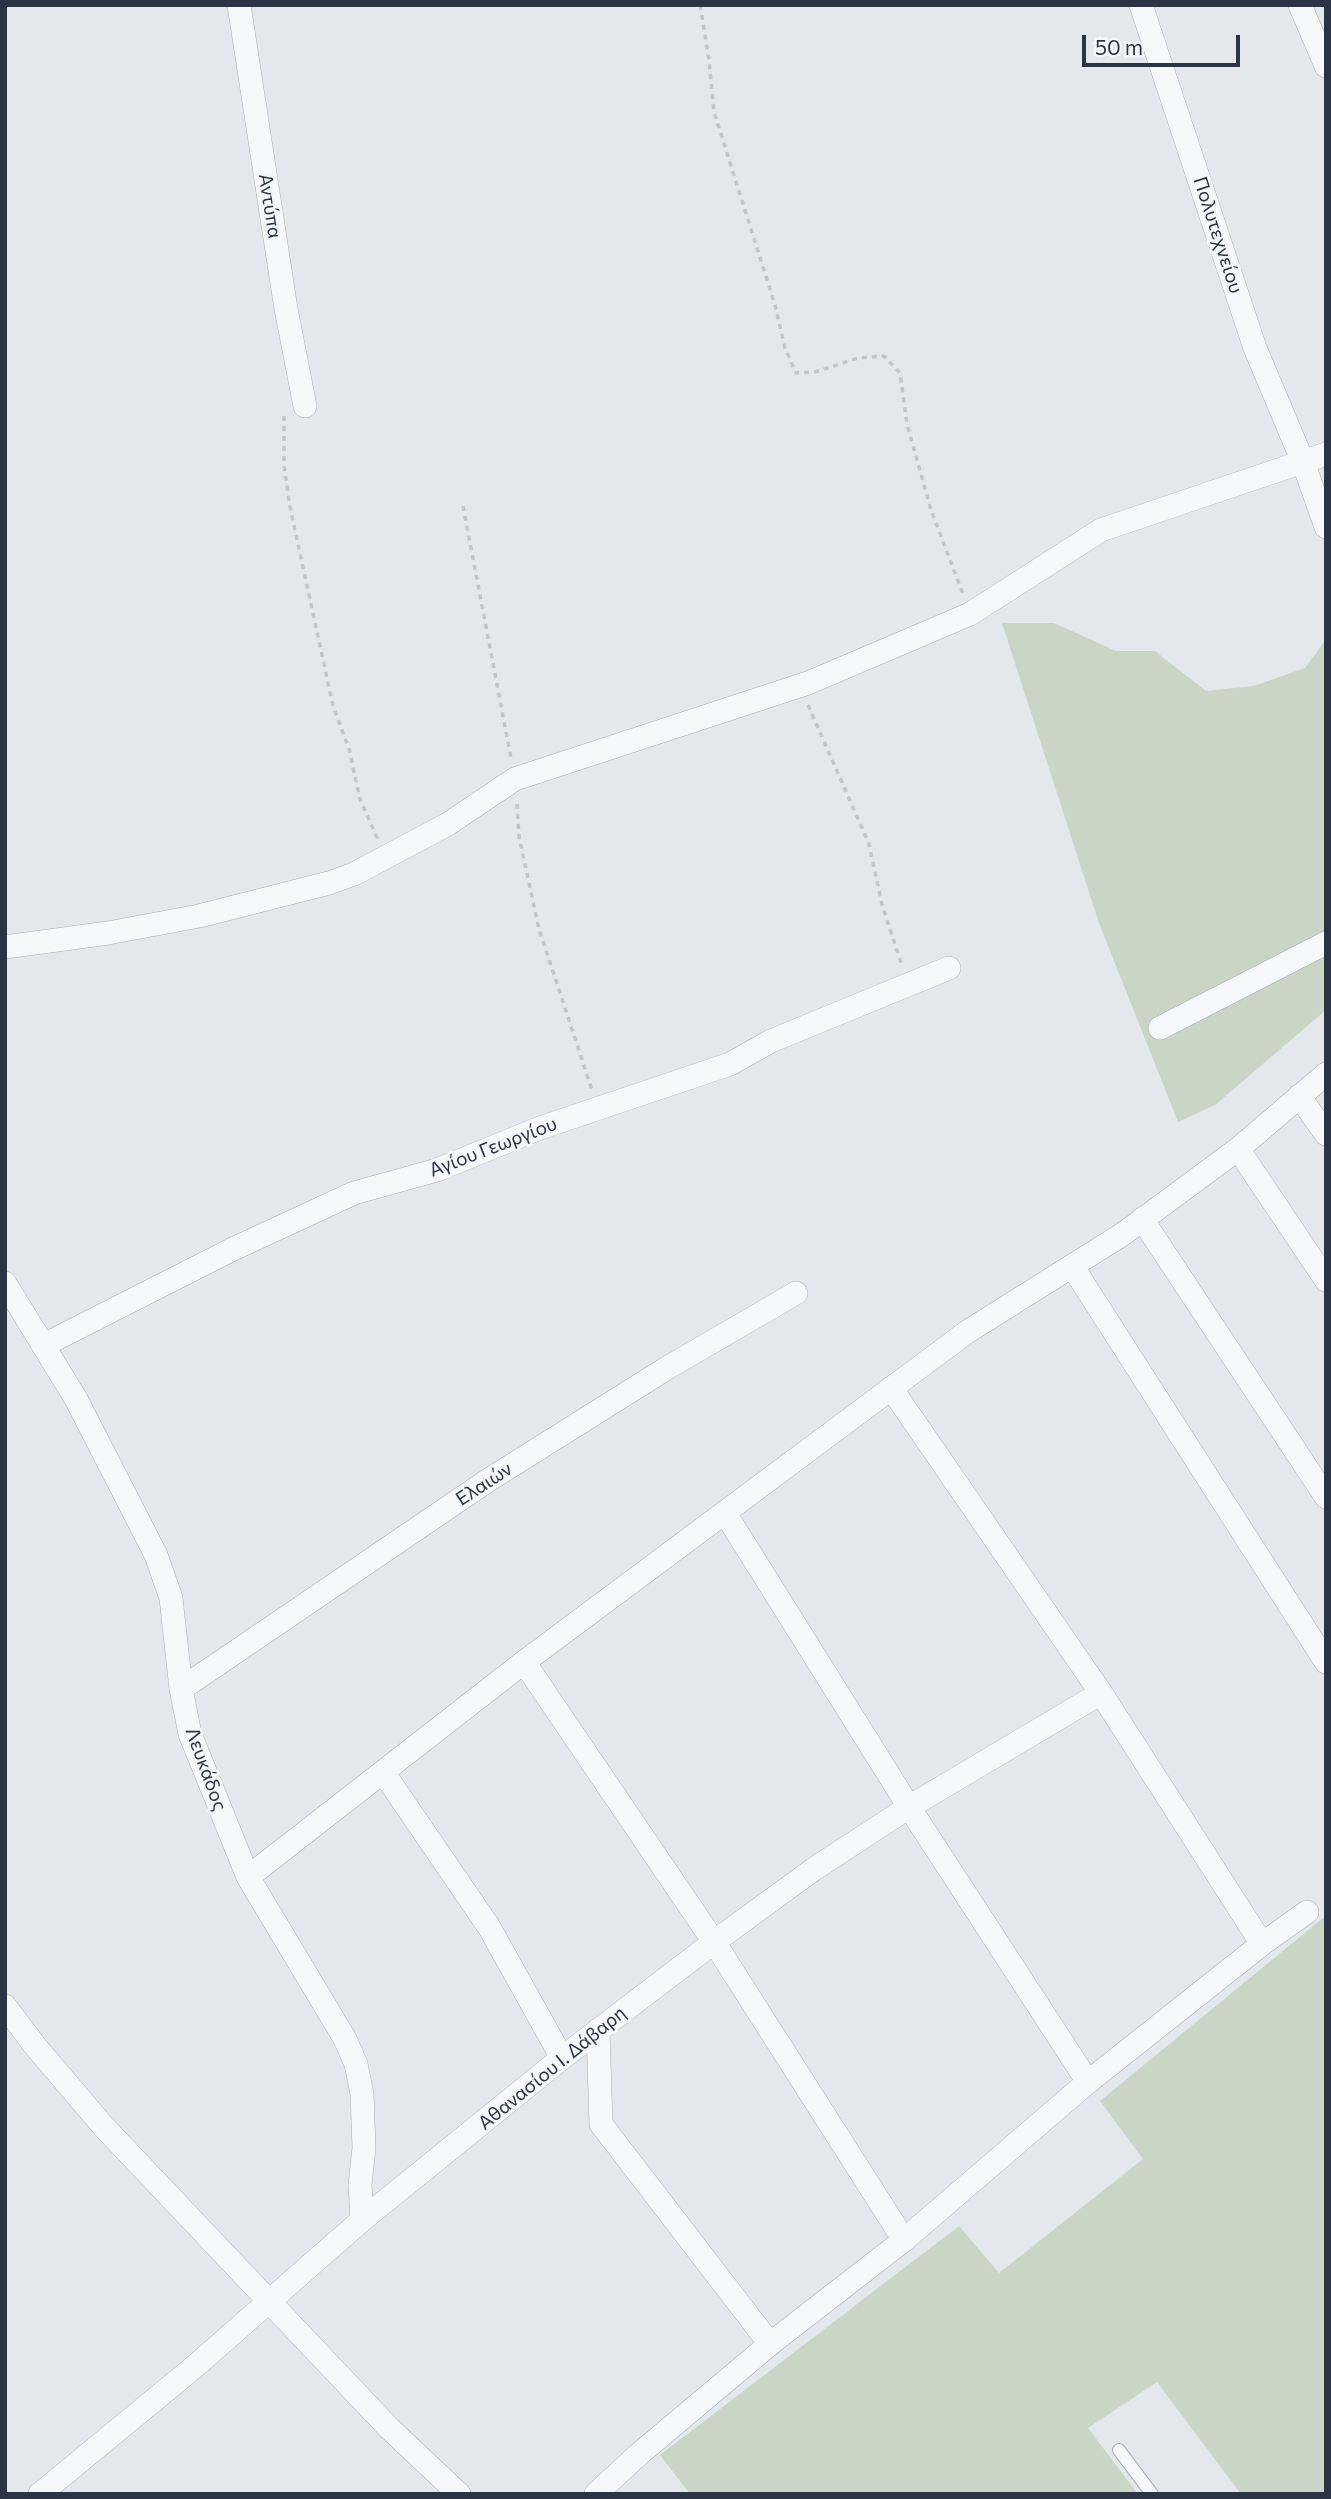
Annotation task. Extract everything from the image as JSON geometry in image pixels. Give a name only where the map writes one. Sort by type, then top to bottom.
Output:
[{"type":"street","name":"Αντύπα","points":[[239,5],[286,309],[294,407]]},
{"type":"street","name":"Πολυτεχνείου","points":[[1141,5],[1255,348],[1303,462],[1326,527]]},
{"type":"street","points":[[1300,5],[1326,66]]},
{"type":"street","points":[[5,947],[108,933],[199,916],[329,883],[354,874],[448,824],[515,779],[800,686],[970,614],[1101,530],[1326,454]]},
{"type":"street","points":[[1160,1028],[1326,943]]},
{"type":"street","name":"Αγίου Γεωργίου","points":[[44,1345],[208,1261],[354,1193],[437,1170],[540,1128],[730,1064],[771,1041],[949,968]]},
{"type":"street","points":[[248,1877],[524,1662],[891,1388],[967,1332],[1142,1219],[1238,1149],[1326,1074]]},
{"type":"street","points":[[1299,1096],[1326,1134]]},
{"type":"street","points":[[1238,1149],[1326,1280]]},
{"type":"street","points":[[1142,1219],[1326,1497]]},
{"type":"street","points":[[1072,1266],[1326,1662]]},
{"type":"street","name":"Λευκάδος","points":[[5,1283],[76,1399],[156,1555],[171,1598],[181,1689],[190,1734],[248,1877],[345,2039],[356,2064],[362,2094],[362,2220]]},
{"type":"street","name":"Ελαιών","points":[[181,1689],[488,1481],[667,1367],[796,1293]]},
{"type":"street","points":[[891,1388],[1101,1693],[1262,1944]]},
{"type":"street","points":[[725,1513],[909,1807],[1087,2082]]},
{"type":"street","points":[[524,1662],[714,1942],[904,2240]]},
{"type":"street","name":"Αθανασίου Ι. Δάβαρη","points":[[40,2494],[269,2302],[362,2220],[562,2058],[714,1942],[814,1869],[909,1807],[1101,1693]]},
{"type":"street","points":[[383,1772],[489,1927],[562,2058]]},
{"type":"street","points":[[596,2494],[638,2455],[770,2344],[904,2240],[1087,2082],[1262,1944],[1307,1912]]},
{"type":"street","points":[[5,2006],[104,2127],[389,2428],[459,2494]]},
{"type":"street","points":[[598,2030],[601,2124],[770,2344]]},
{"type":"lane","points":[[1119,2450],[1152,2494]]},
{"type":"path","points":[[700,5],[714,112],[775,305],[785,348],[796,373],[815,372],[858,358],[884,356],[900,373],[907,424],[930,510],[970,614]]},
{"type":"path","points":[[294,407],[284,466],[290,507],[333,706],[349,749],[360,799],[385,857]]},
{"type":"path","points":[[463,506],[515,779],[519,837],[539,929],[598,1108]]},
{"type":"path","points":[[800,686],[869,844],[882,905],[908,985]]},
{"type":"green space","points":[[1002,623],[1054,623],[1116,651],[1155,651],[1206,691],[1254,686],[1305,668],[1326,639],[1326,1010],[1215,1105],[1178,1122],[1099,923]]},
{"type":"green space","points":[[1323,1918],[1326,1920],[1326,2494],[1241,2494],[1157,2382],[1088,2428],[1138,2494],[690,2494],[660,2455],[959,2226],[999,2273],[1143,2159],[1100,2101]]}]
